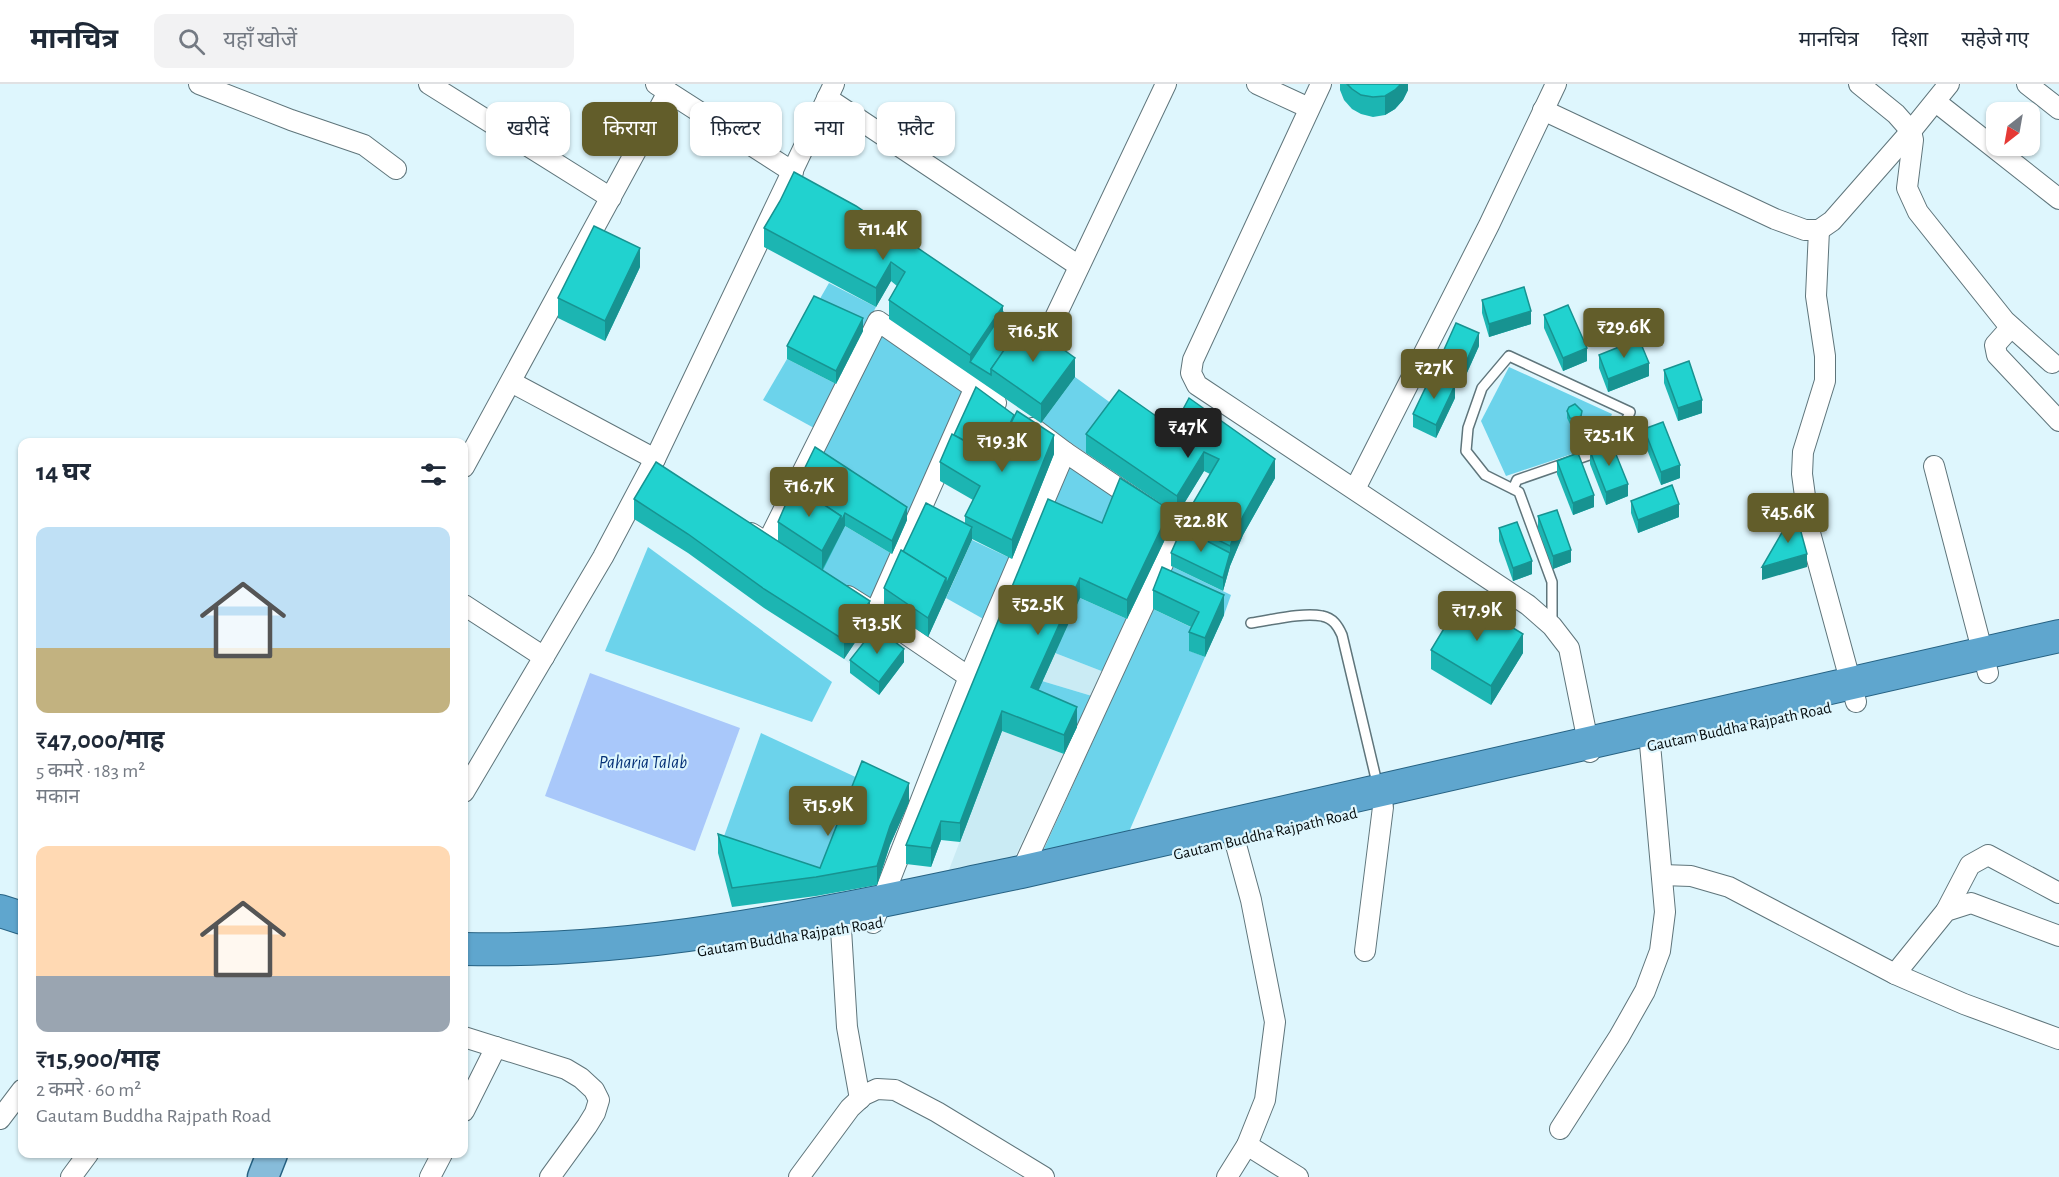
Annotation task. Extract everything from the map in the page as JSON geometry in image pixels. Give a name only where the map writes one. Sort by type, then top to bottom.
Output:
[{"type":"highway","points":[[1986,663],[2059,636]]},
{"type":"highway","name":"Gautam Buddha Rajpath Road","points":[[468,965],[575,964],[646,958],[773,942],[841,929],[877,912],[1589,750],[1650,744],[1853,693],[1986,663],[2059,655]]},
{"type":"highway","points":[[1589,750],[1853,693]]},
{"type":"highway","points":[[468,949],[506,950],[614,945],[877,912],[1021,872],[1232,831]]},
{"type":"highway","points":[[0,895],[18,899]]},
{"type":"highway","points":[[0,911],[18,917]]},
{"type":"main road","points":[[263,1177],[270,1158]]},
{"type":"street","points":[[199,84],[291,120],[364,145],[396,169]]},
{"type":"street","points":[[429,84],[611,198]]},
{"type":"street","points":[[1051,326],[1166,84]]},
{"type":"street","points":[[1257,84],[1309,108]]},
{"type":"street","points":[[1321,84],[1193,360],[1191,373],[1197,385],[1528,605],[1552,626],[1569,648],[1589,750]]},
{"type":"street","points":[[1355,489],[1489,225],[1556,84]]},
{"type":"street","points":[[1860,84],[1896,114],[1911,131],[1913,141],[1907,188],[1918,212],[2004,321],[2052,363]]},
{"type":"street","points":[[1543,110],[1775,219],[1805,230],[1819,230],[1832,221],[1936,102],[1949,84]]},
{"type":"street","points":[[2027,84],[2059,110]]},
{"type":"street","points":[[468,460],[611,198],[662,88],[793,172]]},
{"type":"street","points":[[468,785],[603,557],[653,464],[831,91],[1079,266]]},
{"type":"street","points":[[1936,102],[2059,198]]},
{"type":"street","points":[[1819,230],[1816,296],[1825,356],[1826,381],[1803,452],[1802,474],[1810,533],[1853,693]]},
{"type":"street","points":[[767,543],[890,301]]},
{"type":"street","points":[[878,321],[1179,529]]},
{"type":"street","points":[[2011,327],[1995,345],[1997,355],[2059,421]]},
{"type":"street","points":[[511,382],[653,464],[670,481]]},
{"type":"street","points":[[874,613],[975,387]]},
{"type":"street","points":[[877,912],[969,677],[1065,452]]},
{"type":"street","points":[[1934,466],[1986,663]]},
{"type":"street","points":[[1021,872],[1179,529],[1190,510]]},
{"type":"street","points":[[738,525],[787,556]]},
{"type":"street","points":[[836,588],[969,677]]},
{"type":"street","points":[[468,608],[544,657]]},
{"type":"street","points":[[1560,1129],[1645,992],[1660,951],[1665,912],[1650,744]]},
{"type":"street","points":[[1365,951],[1381,798]]},
{"type":"street","points":[[1227,1177],[1247,1145],[1265,1100],[1275,1022],[1251,900],[1232,831]]},
{"type":"street","points":[[1895,974],[1946,911],[1970,865],[1988,855],[2059,893]]},
{"type":"street","points":[[1662,875],[1691,876],[1729,887],[1895,974],[1964,1004],[2059,1039]]},
{"type":"street","points":[[1946,911],[1971,903],[2059,936]]},
{"type":"street","points":[[841,929],[847,1027],[860,1100]]},
{"type":"street","points":[[468,1038],[566,1069],[581,1078],[594,1090],[599,1100],[595,1113],[550,1177]]},
{"type":"street","points":[[468,1103],[496,1047]]},
{"type":"street","points":[[799,1177],[850,1108],[864,1095],[877,1089],[895,1090],[937,1112],[1044,1177]]},
{"type":"street","points":[[0,1119],[18,1095]]},
{"type":"street","points":[[1247,1145],[1298,1177]]},
{"type":"street","points":[[70,1177],[85,1158]]},
{"type":"street","points":[[430,1177],[440,1158]]},
{"type":"lane","points":[[1513,489],[1517,480],[1615,446],[1630,412],[1509,356],[1482,388],[1468,428],[1466,451],[1485,475],[1513,489],[1519,492],[1552,582],[1552,626]]},
{"type":"lane","points":[[1251,623],[1324,616],[1337,624],[1342,635],[1381,798]]},
{"type":"shaded area","points":[[829,283],[876,307],[863,331],[814,309]]},
{"type":"shaded area","points":[[881,334],[964,392],[907,520],[815,460]]},
{"type":"shaded area","points":[[787,359],[836,384],[814,428],[763,400]]},
{"type":"shaded area","points":[[1509,367],[1612,414],[1599,445],[1506,476],[1481,421]]},
{"type":"shaded area","points":[[1075,377],[1119,409],[1086,453],[1041,423]]},
{"type":"shaded area","points":[[1069,466],[1120,498],[1102,542],[1048,518]]},
{"type":"shaded area","points":[[845,526],[892,554],[871,602],[822,570]]},
{"type":"shaded area","points":[[972,540],[1012,559],[987,621],[946,598]]},
{"type":"shaded area","points":[[648,547],[832,682],[812,722],[605,651]]},
{"type":"shaded area","points":[[1171,566],[1231,595],[1224,615],[1162,586]]},
{"type":"shaded area","points":[[1080,598],[1127,619],[1104,672],[1055,653]]},
{"type":"shaded area","points":[[1153,609],[1199,631],[1190,651],[1205,657],[1128,834],[1043,851]]},
{"type":"shaded area","points":[[870,620],[900,641],[872,681],[844,659]]},
{"type":"shaded area","points":[[1055,653],[1104,672],[1092,696],[1042,681]]},
{"type":"shaded area","points":[[1042,681],[1092,696],[1077,727],[1031,707]]},
{"type":"shaded area","points":[[1002,731],[1064,754],[1012,863],[947,875]]},
{"type":"shaded area","points":[[761,733],[862,780],[820,887],[718,853]]},
{"type":"water","name":"Paharia Talab","points":[[590,673],[740,728],[695,851],[545,796]]},
{"type":"building","points":[[1347,84],[1401,84],[1385,96],[1373,97],[1361,95]]},
{"type":"building","points":[[794,172],[856,206],[1003,306],[970,355],[889,300],[905,272],[891,262],[876,288],[764,228]]},
{"type":"building","points":[[594,226],[640,248],[605,321],[558,298]]},
{"type":"building","points":[[1524,287],[1531,311],[1489,324],[1482,300]]},
{"type":"building","points":[[814,296],[863,318],[836,371],[787,346]]},
{"type":"building","points":[[1568,305],[1587,348],[1563,358],[1544,315]]},
{"type":"building","points":[[1003,312],[1021,326],[991,369],[991,375],[970,362]]},
{"type":"building","points":[[1024,321],[1075,358],[1041,404],[991,369]]},
{"type":"building","points":[[1456,323],[1479,333],[1461,373],[1438,363]]},
{"type":"building","points":[[1639,339],[1649,363],[1608,379],[1599,355]]},
{"type":"building","points":[[1689,361],[1702,400],[1678,408],[1664,370]]},
{"type":"building","points":[[1432,374],[1455,385],[1436,425],[1413,414]]},
{"type":"building","points":[[976,387],[1014,415],[994,457],[954,435]]},
{"type":"building","points":[[1119,390],[1173,428],[1189,398],[1275,459],[1243,516],[1230,546],[1182,522],[1219,459],[1204,452],[1177,496],[1086,434]]},
{"type":"building","points":[[1575,404],[1582,411],[1581,416],[1575,419],[1570,418],[1567,411]]},
{"type":"building","points":[[1017,411],[1054,435],[1012,540],[965,516],[980,486],[940,462],[952,434],[994,457]]},
{"type":"building","points":[[1663,422],[1680,465],[1661,472],[1644,429]]},
{"type":"building","points":[[1611,442],[1628,484],[1606,492],[1590,451]]},
{"type":"building","points":[[815,447],[907,507],[892,541],[845,513],[841,522],[841,516],[796,486]]},
{"type":"building","points":[[1578,453],[1594,495],[1573,503],[1557,461]]},
{"type":"building","points":[[656,462],[870,601],[844,640],[764,589],[688,534],[634,499]]},
{"type":"building","points":[[1120,478],[1170,510],[1127,600],[1080,578],[1031,687],[1077,707],[1064,735],[1002,711],[960,823],[941,821],[931,848],[906,845],[1048,499],[1102,523]]},
{"type":"building","points":[[794,485],[841,516],[822,551],[778,522]]},
{"type":"building","points":[[1672,485],[1679,504],[1638,520],[1631,501]]},
{"type":"building","points":[[926,503],[972,527],[946,585],[946,578],[903,552]]},
{"type":"building","points":[[1557,510],[1571,550],[1553,556],[1538,516]]},
{"type":"building","points":[[1795,510],[1807,554],[1762,567]]},
{"type":"building","points":[[1517,522],[1532,561],[1513,568],[1499,528]]},
{"type":"building","points":[[1182,528],[1230,553],[1223,578],[1171,553]]},
{"type":"building","points":[[901,550],[946,578],[928,618],[884,588]]},
{"type":"building","points":[[1162,567],[1224,595],[1205,638],[1189,632],[1199,612],[1153,590]]},
{"type":"building","points":[[1463,597],[1523,634],[1491,686],[1431,650]]},
{"type":"building","points":[[876,627],[904,649],[879,682],[850,660]]},
{"type":"building","points":[[862,761],[909,783],[890,826],[877,866],[732,888],[718,834],[820,868]]}]
